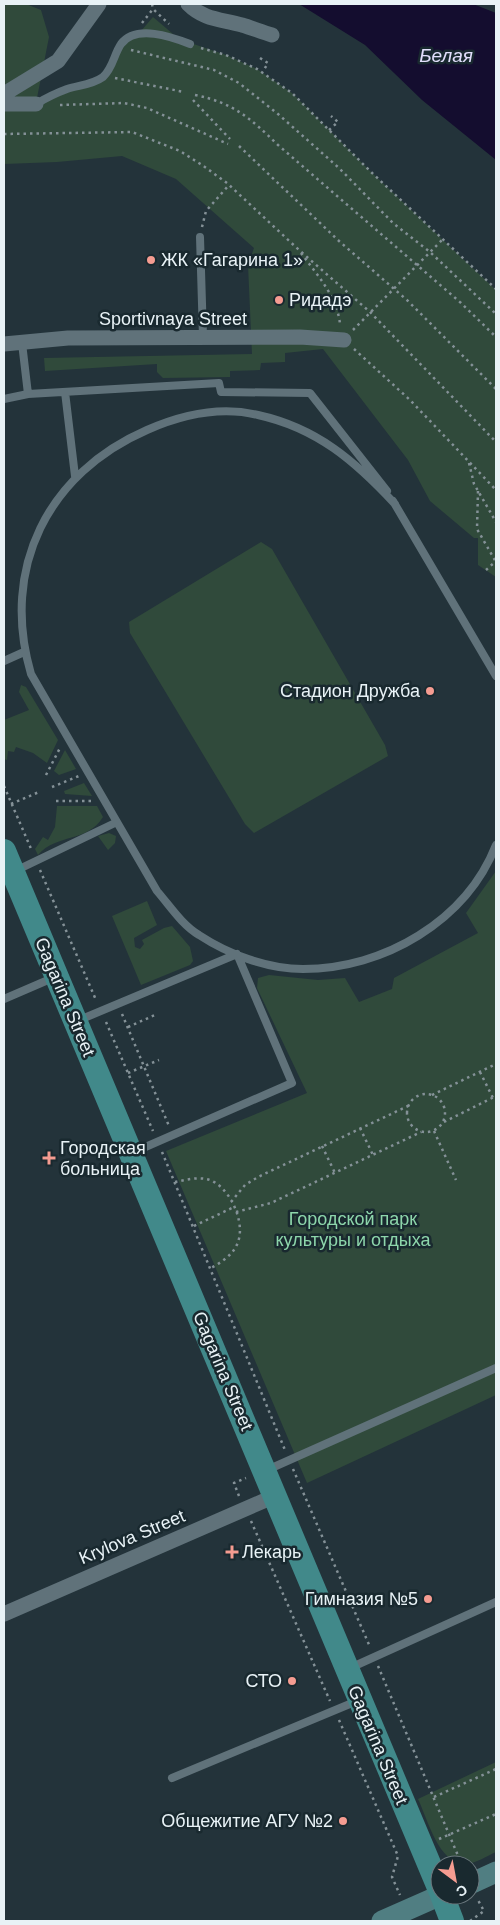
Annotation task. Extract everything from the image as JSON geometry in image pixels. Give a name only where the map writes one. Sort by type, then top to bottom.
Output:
[{"type":"main road","name":"Gagarina Street","points":[[8,862],[430,1867]]},
{"type":"main road","points":[[480,1879],[496,1872]]},
{"type":"main road","points":[[382,1921],[430,1900]]},
{"type":"main road","points":[[446,1905],[452,1921]]},
{"type":"street","points":[[4,94],[58,61],[99,4]]},
{"type":"street","points":[[188,4],[198,14],[216,21],[240,25],[272,35]]},
{"type":"street","points":[[4,104],[36,104]]},
{"type":"street","name":"Sportivnaya Street","points":[[4,344],[68,338],[300,337],[346,341]]},
{"type":"street","name":"Krylova Street","points":[[4,1614],[275,1496]]},
{"type":"lane","points":[[36,104],[56,93],[91,84],[103,76],[120,47],[131,36],[146,34],[167,35],[190,44]]},
{"type":"lane","points":[[200,237],[203,337]]},
{"type":"lane","points":[[22,343],[28,394]]},
{"type":"lane","points":[[4,398],[28,394],[219,383],[221,392],[310,393],[382,482],[496,676]]},
{"type":"lane","points":[[65,392],[75,476]]},
{"type":"lane","points":[[395,504],[369,476],[323,439],[289,423],[256,414],[229,411],[201,413],[166,422],[132,437],[100,455],[75,476],[56,499],[43,520],[25,567],[20,611],[20,631],[24,652],[31,674],[157,891],[179,918],[197,934],[238,954],[274,965],[302,969],[355,962],[382,954],[410,941],[455,908],[483,872],[496,845]]},
{"type":"lane","points":[[4,661],[24,652]]},
{"type":"lane","points":[[8,862],[36,861],[117,822]]},
{"type":"lane","points":[[75,1021],[238,954]]},
{"type":"lane","points":[[131,1153],[292,1083],[238,954]]},
{"type":"lane","points":[[4,999],[57,977]]},
{"type":"lane","points":[[265,1471],[496,1368]]},
{"type":"lane","points":[[346,1670],[496,1602]]},
{"type":"lane","points":[[172,1778],[359,1700]]},
{"type":"path","points":[[152,4],[153,9]]},
{"type":"path","points":[[190,44],[226,55],[262,73],[292,93],[442,240],[496,289]]},
{"type":"path","points":[[120,47],[214,70],[239,83],[278,114],[360,188],[393,223],[430,252],[496,314]]},
{"type":"path","points":[[260,58],[268,63],[262,73]]},
{"type":"path","points":[[103,76],[184,92]]},
{"type":"path","points":[[195,95],[229,104],[250,117],[278,145],[416,264],[496,337]]},
{"type":"path","points":[[193,100],[230,138]]},
{"type":"path","points":[[76,105],[124,103],[147,108],[228,144]]},
{"type":"path","points":[[329,130],[338,122],[331,116]]},
{"type":"path","points":[[4,134],[132,132],[180,151],[229,185],[370,312],[496,442]]},
{"type":"path","points":[[240,146],[339,241],[393,288],[496,389]]},
{"type":"path","points":[[200,237],[206,212],[229,185]]},
{"type":"path","points":[[346,341],[370,312],[442,240]]},
{"type":"path","points":[[299,250],[323,282],[337,308],[346,341],[410,400],[496,490]]},
{"type":"path","points":[[469,462],[478,491],[496,522]]},
{"type":"path","points":[[478,491],[477,529],[496,561],[486,570]]},
{"type":"path","points":[[46,775],[67,735]]},
{"type":"path","points":[[52,787],[88,772]]},
{"type":"path","points":[[4,786],[194,1226],[289,1460],[458,1855]]},
{"type":"path","points":[[11,804],[39,792]]},
{"type":"path","points":[[56,801],[105,801]]},
{"type":"path","points":[[118,1003],[173,1135]]},
{"type":"path","points":[[128,1027],[155,1015]]},
{"type":"path","points":[[128,1073],[159,1060]]},
{"type":"path","points":[[231,1202],[245,1185],[258,1177],[408,1106],[418,1095],[432,1095],[496,1064]]},
{"type":"path","points":[[236,1212],[271,1203],[421,1132],[434,1130],[443,1122],[494,1097],[480,1072]]},
{"type":"path","points":[[432,1095],[442,1102],[445,1108],[443,1122]]},
{"type":"path","points":[[408,1106],[408,1122],[412,1127],[421,1132]]},
{"type":"path","points":[[360,1128],[373,1155]]},
{"type":"path","points":[[434,1130],[456,1180]]},
{"type":"path","points":[[322,1146],[335,1173]]},
{"type":"path","points":[[175,1182],[206,1179],[224,1190],[234,1207],[240,1232],[238,1242],[231,1254],[211,1268]]},
{"type":"path","points":[[194,1226],[234,1207]]},
{"type":"path","points":[[265,1471],[234,1483],[398,1856],[392,1877],[407,1910]]},
{"type":"path","points":[[434,1798],[496,1769]]},
{"type":"path","points":[[449,1834],[496,1814]]},
{"type":"path","points":[[470,1921],[484,1911],[480,1903]]},
{"type":"green space","points":[[4,4],[26,4],[41,10],[49,37],[36,103],[103,76],[122,43],[131,36],[167,35],[226,55],[257,69],[292,93],[371,172],[496,290],[496,577],[478,565],[478,538],[474,538],[430,501],[408,460],[323,349],[285,353],[285,362],[261,363],[260,370],[230,371],[230,377],[163,378],[157,372],[157,364],[45,371],[44,358],[252,354],[248,265],[254,248],[176,179],[122,156],[57,162],[4,164]]},
{"type":"green space","points":[[153,17],[173,34],[141,31]]},
{"type":"green space","points":[[261,542],[272,549],[385,745],[388,756],[254,833],[245,824],[130,633],[129,622]]},
{"type":"green space","points":[[21,685],[26,687],[58,740],[47,763],[33,753],[16,747],[14,752],[8,751],[7,760],[4,759],[4,720],[29,710],[19,692]]},
{"type":"green space","points":[[65,750],[76,769],[59,775],[54,771]]},
{"type":"green space","points":[[84,783],[92,796],[65,794],[64,791]]},
{"type":"green space","points":[[57,806],[97,806],[103,817],[89,831],[54,843],[38,855],[35,849],[43,837],[48,840],[55,827]]},
{"type":"green space","points":[[109,833],[116,836],[115,843],[108,850],[98,836]]},
{"type":"green space","name":"Городской парк культуры и отдыха","points":[[496,871],[496,1395],[307,1483],[166,1151],[307,1093],[257,988],[258,978],[269,975],[318,980],[345,978],[359,1002],[392,989],[394,978],[478,933],[466,913]]},
{"type":"green space","points":[[147,901],[157,925],[134,938],[135,947],[140,949],[144,944],[142,940],[164,928],[172,926],[190,947],[193,961],[190,965],[141,985],[112,916]]},
{"type":"green space","points":[[496,1762],[496,1852],[480,1860],[480,1855],[446,1855],[436,1840],[418,1799]]},
{"type":"water","name":"Белая","points":[[299,4],[473,4],[496,13],[496,160],[422,100],[365,45]]},
{"type":"place","name":"ЖК «Гагарина 1»","points":[[151,260]]},
{"type":"place","name":"Ридадэ","points":[[279,300]]},
{"type":"place","name":"Стадион Дружба","points":[[430,691]]},
{"type":"place","name":"Городская больница","points":[[49,1158]]},
{"type":"place","name":"Лекарь","points":[[232,1552]]},
{"type":"place","name":"Гимназия №5","points":[[428,1599]]},
{"type":"place","name":"СТО","points":[[292,1681]]},
{"type":"place","name":"Общежитие АГУ №2","points":[[343,1821]]}]
